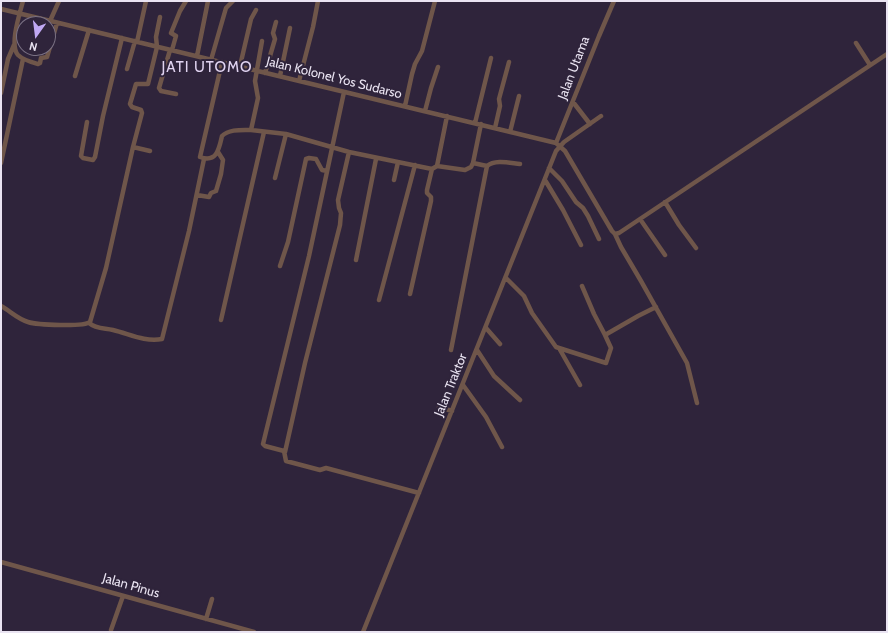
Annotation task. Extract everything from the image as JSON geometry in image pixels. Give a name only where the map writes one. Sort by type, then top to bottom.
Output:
[{"type":"street","points":[[1,93],[8,59],[14,44],[23,1]]},
{"type":"street","points":[[52,16],[59,1]]},
{"type":"street","points":[[127,69],[136,42],[146,1]]},
{"type":"street","points":[[176,94],[161,91],[160,88],[176,36],[171,33],[186,1]]},
{"type":"street","points":[[197,56],[208,1]]},
{"type":"street","points":[[211,60],[226,8],[233,1]]},
{"type":"street","points":[[298,81],[313,27],[318,1]]},
{"type":"street","points":[[405,106],[412,74],[415,64],[422,51],[435,1]]},
{"type":"street","name":"Jalan Utama","points":[[558,144],[573,102],[614,1]]},
{"type":"street","name":"Jalan Kolonel Yos Sudarso","points":[[1,9],[29,16]]},
{"type":"street","points":[[240,66],[248,30],[256,10]]},
{"type":"street","points":[[89,323],[106,268],[142,113],[141,110],[131,107],[130,104],[136,84],[148,84],[160,17]]},
{"type":"street","points":[[265,73],[275,39],[273,33],[276,22]]},
{"type":"street","points":[[14,44],[17,55],[23,59],[38,64],[40,63],[41,58],[47,57],[57,23]]},
{"type":"street","name":"Jalan Kolonel Yos Sudarso","points":[[57,23],[481,124],[558,144]]},
{"type":"street","points":[[280,76],[290,28]]},
{"type":"street","points":[[75,76],[89,30]]},
{"type":"street","points":[[87,122],[82,156],[83,158],[93,160],[95,157],[103,116],[122,38]]},
{"type":"street","points":[[250,130],[258,98],[255,82],[262,41]]},
{"type":"street","points":[[856,43],[870,65]]},
{"type":"street","points":[[615,234],[619,234],[887,54]]},
{"type":"street","points":[[475,123],[490,58]]},
{"type":"street","points":[[1,164],[23,59]]},
{"type":"street","points":[[204,159],[200,156],[222,62]]},
{"type":"street","points":[[495,128],[500,106],[499,98],[509,62]]},
{"type":"street","points":[[425,111],[438,67]]},
{"type":"street","points":[[285,452],[265,446],[263,443],[288,346],[319,213],[344,92]]},
{"type":"street","points":[[510,132],[519,96]]},
{"type":"street","points":[[573,102],[590,124]]},
{"type":"street","points":[[410,294],[432,197],[427,193],[427,190],[432,169],[436,166],[447,116]]},
{"type":"street","points":[[601,116],[558,144],[565,151],[615,234],[687,363],[697,403]]},
{"type":"street","points":[[436,166],[465,170],[471,167],[481,124]]},
{"type":"street","points":[[204,159],[212,158],[218,152],[223,134],[231,131],[250,130],[286,134],[376,159],[432,169]]},
{"type":"street","points":[[221,320],[264,132]]},
{"type":"street","points":[[275,178],[286,134]]},
{"type":"street","name":"Jalan Traktor","points":[[363,632],[550,168],[558,144]]},
{"type":"street","points":[[133,147],[150,151]]},
{"type":"street","points":[[197,195],[209,197],[216,191],[223,167],[223,160],[218,152]]},
{"type":"street","points":[[349,152],[338,200],[341,213],[340,224],[305,364],[284,458],[286,460],[320,470],[326,468],[419,493]]},
{"type":"street","points":[[1,306],[29,322],[56,325],[89,323],[95,327],[114,330],[143,339],[162,339],[197,195],[204,159]]},
{"type":"street","points":[[280,266],[288,242],[306,159],[316,159],[322,170],[327,171]]},
{"type":"street","points":[[356,260],[376,159]]},
{"type":"street","points":[[394,180],[398,162]]},
{"type":"street","points":[[473,163],[487,166],[490,163],[520,164]]},
{"type":"street","points":[[379,300],[415,166]]},
{"type":"street","points":[[451,350],[487,166]]},
{"type":"street","points":[[550,168],[562,181],[576,202],[583,208],[599,239]]},
{"type":"street","points":[[545,180],[563,210],[581,245]]},
{"type":"street","points":[[665,202],[679,225],[696,248]]},
{"type":"street","points":[[640,219],[665,255]]},
{"type":"street","points":[[506,278],[524,296],[532,313],[558,348],[580,384]]},
{"type":"street","points":[[558,348],[606,363],[611,348],[582,286]]},
{"type":"street","points":[[605,335],[656,307]]},
{"type":"street","points":[[486,328],[500,344]]},
{"type":"street","points":[[477,350],[494,376],[520,400]]},
{"type":"street","points":[[463,385],[486,417],[502,447]]},
{"type":"street","points":[[439,407],[452,411]]},
{"type":"street","name":"Jalan Pinus","points":[[1,562],[254,632]]},
{"type":"street","points":[[112,630],[123,596]]},
{"type":"street","points":[[206,619],[212,599]]},
{"type":"district","name":"JATI UTOMO","points":[[207,68]]}]
